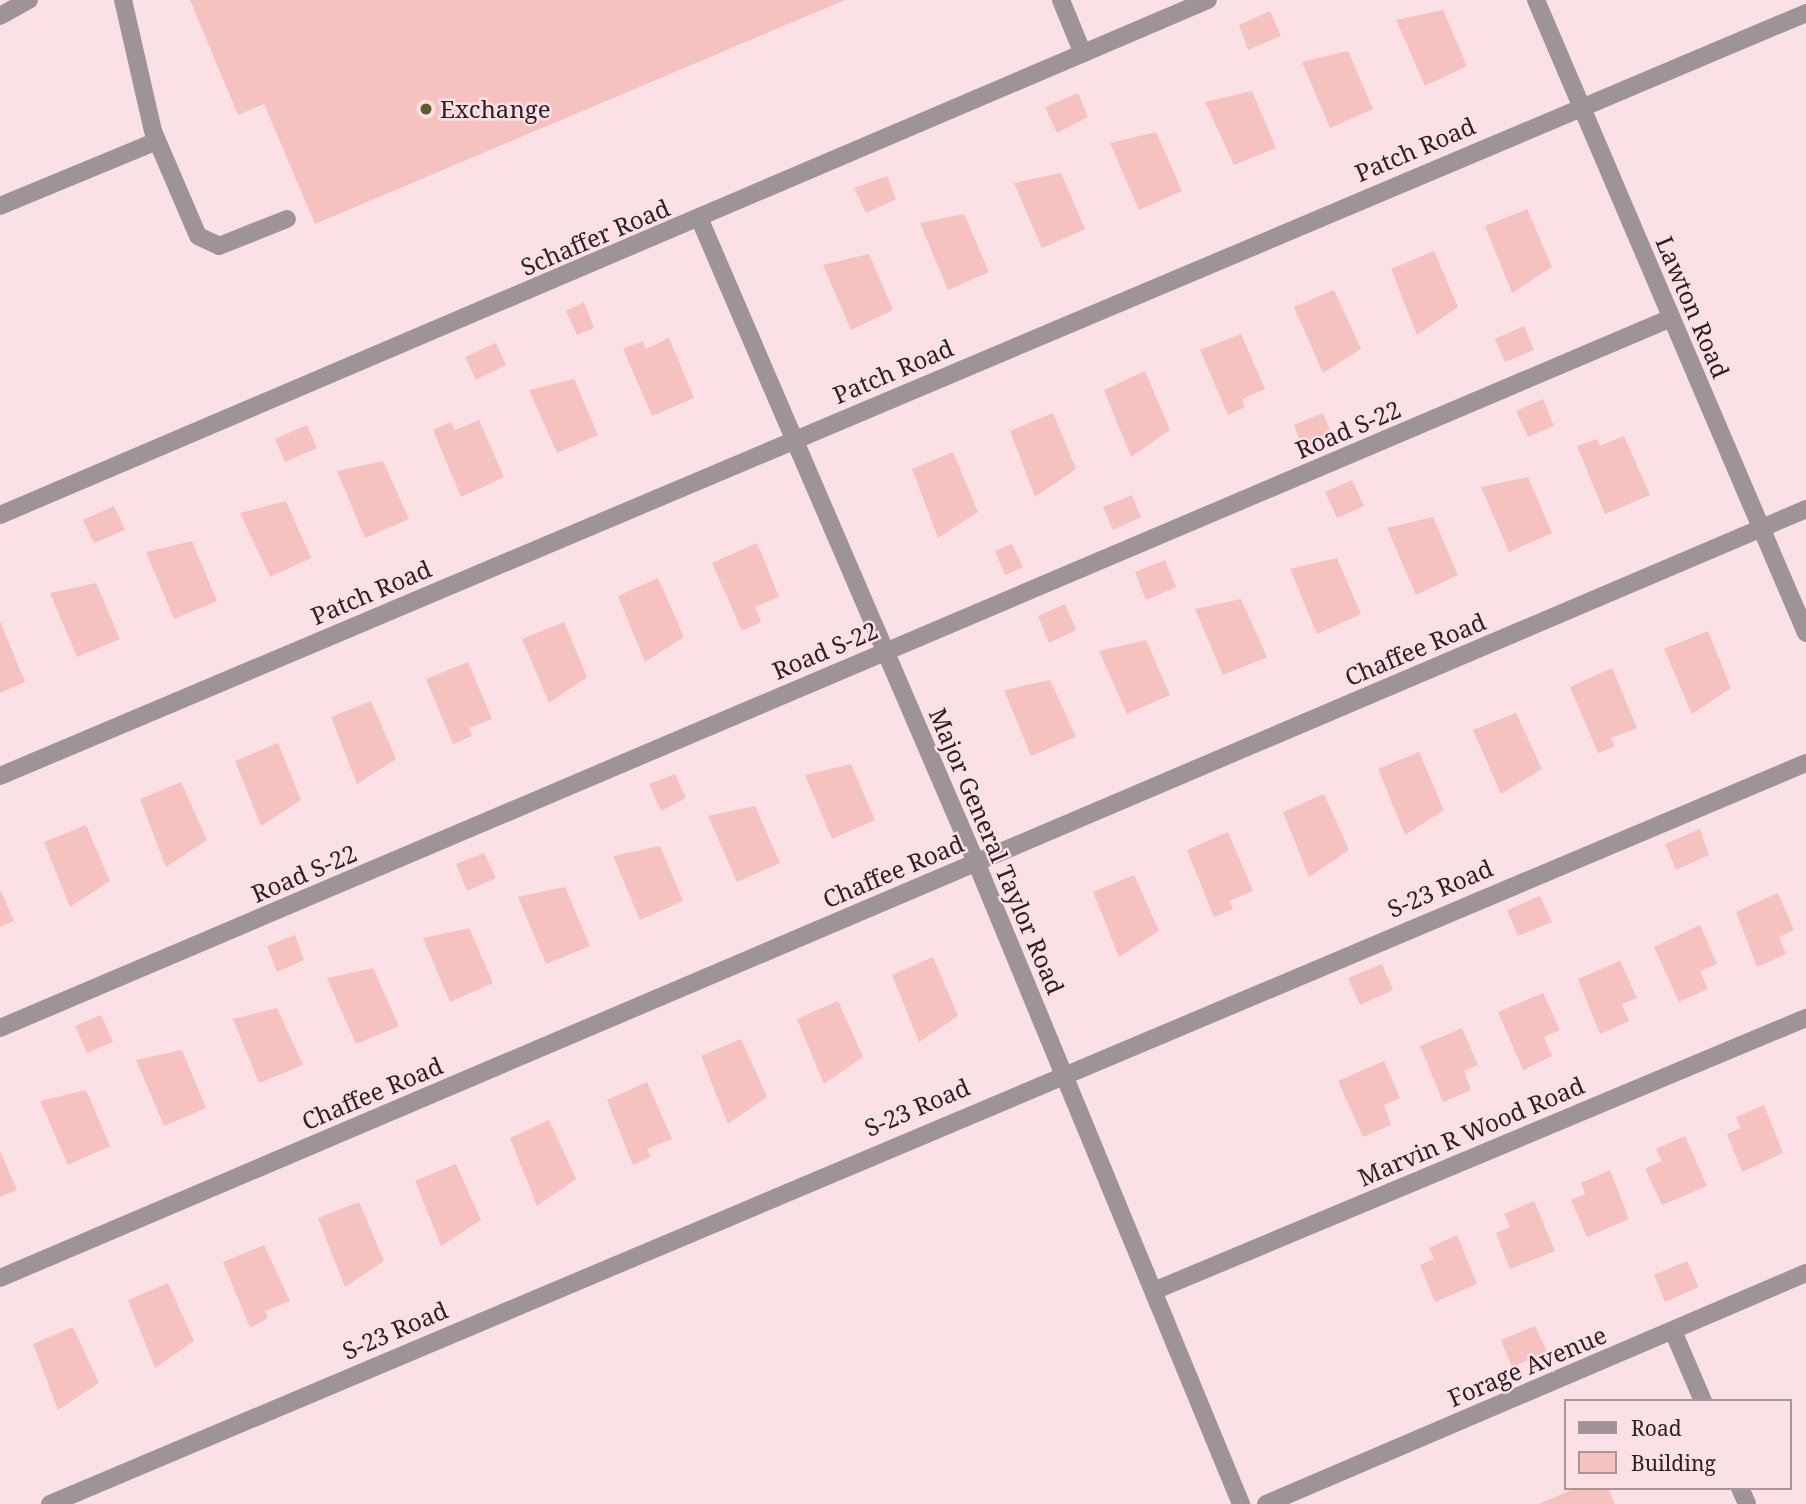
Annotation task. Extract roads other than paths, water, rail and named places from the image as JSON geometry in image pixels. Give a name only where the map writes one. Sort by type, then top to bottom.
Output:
[{"type":"street","points":[[0,16],[29,0]]},
{"type":"street","points":[[123,0],[157,141],[187,215],[209,245],[287,219]]},
{"type":"street","points":[[1061,0],[1083,54]]},
{"type":"street","name":"Schaffer Road","points":[[0,515],[701,220],[1208,0]]},
{"type":"street","name":"Lawton Road","points":[[1536,0],[1806,633]]},
{"type":"street","name":"Patch Road","points":[[0,776],[1580,106],[1806,13]]},
{"type":"street","points":[[0,206],[157,141]]},
{"type":"street","name":"Major General Taylor Road","points":[[701,220],[976,862],[1156,1290],[1241,1504]]},
{"type":"street","name":"Road S-22","points":[[0,1028],[1671,318]]},
{"type":"street","name":"Chaffee Road","points":[[0,1278],[1806,509]]},
{"type":"street","name":"S-23 Road","points":[[50,1504],[1063,1071],[1806,763]]},
{"type":"street","name":"Marvin R Wood Road","points":[[1156,1290],[1806,1018]]},
{"type":"street","name":"Forage Avenue","points":[[1266,1504],[1806,1273]]},
{"type":"street","points":[[1673,1331],[1702,1399]]},
{"type":"place","name":"Exchange","points":[[426,109]]}]
